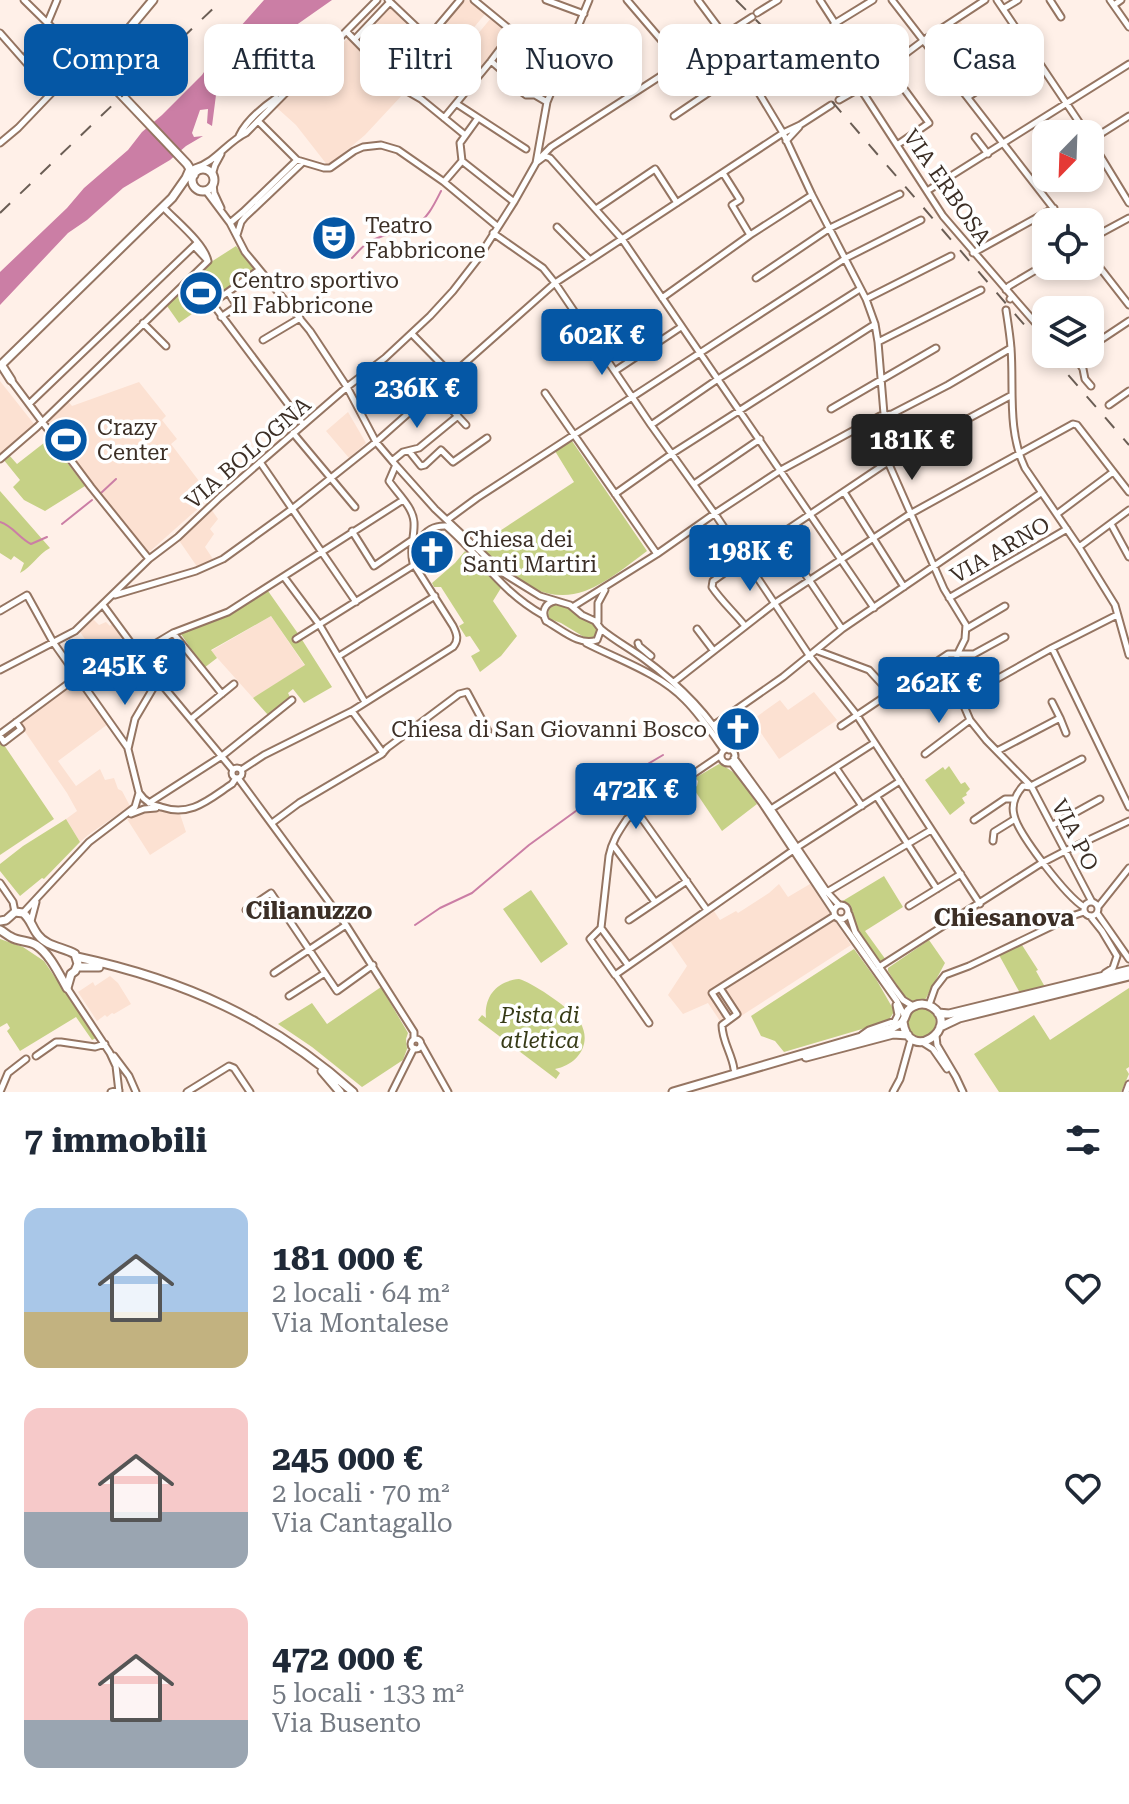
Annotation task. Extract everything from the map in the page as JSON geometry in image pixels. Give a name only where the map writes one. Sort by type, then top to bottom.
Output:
[{"type":"main road","points":[[133,24],[153,0]]},
{"type":"main road","points":[[11,380],[1,365],[172,198],[186,188],[206,191],[213,184],[123,96]]},
{"type":"main road","points":[[172,198],[196,170]]},
{"type":"main road","points":[[195,188],[196,170]]},
{"type":"main road","points":[[67,988],[48,956],[38,946],[27,940],[12,938],[3,931],[3,920],[19,912],[31,921],[42,940],[72,951],[77,962]]},
{"type":"main road","points":[[67,988],[77,962]]},
{"type":"main road","points":[[77,962],[117,970],[223,1009],[283,1042],[327,1075],[340,1092]]},
{"type":"main road","points":[[77,962],[104,963],[176,985],[232,1009],[306,1053],[353,1092]]},
{"type":"main road","points":[[673,1092],[892,1028],[904,1019],[913,1006],[929,1005],[938,1013],[949,1014],[1129,970]]},
{"type":"main road","points":[[57,972],[71,974]]},
{"type":"main road","points":[[940,1027],[959,1018],[1129,977]]},
{"type":"main road","points":[[689,1092],[893,1034],[927,1041],[936,1036],[940,1027],[938,1013]]},
{"type":"main road","points":[[904,1019],[909,1039]]},
{"type":"street","points":[[25,1],[47,24],[57,0]]},
{"type":"street","points":[[344,35],[377,0]]},
{"type":"street","points":[[355,39],[389,1],[428,38],[460,0]]},
{"type":"street","points":[[474,0],[503,24]]},
{"type":"street","points":[[546,0],[584,14]]},
{"type":"street","name":"VIA BOLOGNA","points":[[580,24],[589,0]]},
{"type":"street","points":[[627,0],[658,36]]},
{"type":"street","points":[[698,0],[716,24]]},
{"type":"street","points":[[740,24],[778,0]]},
{"type":"street","points":[[820,0],[834,24],[873,0]]},
{"type":"street","points":[[892,0],[1054,208]]},
{"type":"street","points":[[909,51],[985,0]]},
{"type":"street","points":[[997,0],[1013,24]]},
{"type":"street","points":[[1003,9],[1018,0]]},
{"type":"street","points":[[1050,0],[1061,17]]},
{"type":"street","points":[[1121,0],[1112,3],[1129,27]]},
{"type":"street","points":[[347,32],[402,88],[446,115],[465,135]]},
{"type":"street","points":[[0,33],[24,60]]},
{"type":"street","points":[[446,115],[497,53]]},
{"type":"street","points":[[491,61],[526,95],[535,95],[547,102]]},
{"type":"street","points":[[927,191],[1129,64]]},
{"type":"street","points":[[1044,70],[1078,120]]},
{"type":"street","points":[[536,163],[549,149],[658,77]]},
{"type":"street","points":[[0,143],[48,96]]},
{"type":"street","points":[[239,136],[241,130],[268,103],[279,96]]},
{"type":"street","points":[[196,170],[246,133],[281,96]]},
{"type":"street","name":"VIA BOLOGNA","points":[[0,670],[75,631],[206,508],[412,334],[466,276],[514,202],[536,163],[550,96]]},
{"type":"street","points":[[674,116],[704,96]]},
{"type":"street","points":[[761,96],[866,299],[878,342],[888,462],[933,565],[966,629],[1005,606]]},
{"type":"street","points":[[839,100],[846,96]]},
{"type":"street","name":"VIA ERBOSA","points":[[865,96],[943,216],[1032,320]]},
{"type":"street","points":[[897,145],[929,123],[909,96]]},
{"type":"street","points":[[457,104],[526,149]]},
{"type":"street","points":[[111,596],[216,563],[333,478],[555,283],[783,133],[831,105]]},
{"type":"street","points":[[1104,129],[1129,116]]},
{"type":"street","points":[[478,118],[460,143],[462,161],[514,202]]},
{"type":"street","points":[[258,121],[299,161],[328,169],[363,147],[381,145],[398,150],[444,182],[497,226]]},
{"type":"street","points":[[786,141],[800,125]]},
{"type":"street","points":[[975,137],[988,154]]},
{"type":"street","points":[[539,144],[549,149]]},
{"type":"street","points":[[196,170],[215,165],[221,153]]},
{"type":"street","points":[[536,163],[545,156],[550,158],[622,239],[874,608]]},
{"type":"street","points":[[237,236],[241,222],[299,161]]},
{"type":"street","points":[[231,225],[299,161]]},
{"type":"street","points":[[444,182],[462,161]]},
{"type":"street","points":[[1104,162],[1129,203]]},
{"type":"street","points":[[596,209],[655,169],[677,203]]},
{"type":"street","points":[[723,173],[740,200],[732,205],[750,235]]},
{"type":"street","points":[[213,184],[222,212]]},
{"type":"street","points":[[206,191],[231,225],[245,252],[300,318],[347,387],[376,442],[435,509],[443,524],[503,573],[532,592],[573,606],[674,682],[714,725],[725,762],[732,760]]},
{"type":"street","points":[[756,278],[830,228],[900,194]]},
{"type":"street","points":[[662,298],[812,195]]},
{"type":"street","points":[[0,459],[208,261],[208,256],[163,207]]},
{"type":"street","points":[[1104,231],[1129,218]]},
{"type":"street","points":[[414,530],[417,535],[424,534],[443,524],[477,498],[846,258],[921,220]]},
{"type":"street","points":[[973,253],[1032,220]]},
{"type":"street","points":[[231,225],[241,222]]},
{"type":"street","points":[[557,227],[590,260]]},
{"type":"street","points":[[493,233],[543,268],[555,283],[809,655],[856,714],[980,904]]},
{"type":"street","points":[[29,404],[196,245]]},
{"type":"street","points":[[866,299],[951,256]]},
{"type":"street","points":[[259,270],[212,303],[303,424]]},
{"type":"street","points":[[1006,290],[1032,272]]},
{"type":"street","points":[[1104,273],[1129,305]]},
{"type":"street","points":[[651,425],[860,289]]},
{"type":"street","points":[[878,342],[981,290]]},
{"type":"street","points":[[221,317],[237,306],[228,292]]},
{"type":"street","points":[[1006,310],[1019,455],[1115,605],[1129,652]]},
{"type":"street","points":[[263,340],[300,318]]},
{"type":"street","points":[[1104,338],[1129,321]]},
{"type":"street","points":[[143,323],[166,346]]},
{"type":"street","points":[[615,494],[673,453],[875,324]]},
{"type":"street","points":[[615,371],[681,327]]},
{"type":"street","points":[[412,334],[451,374]]},
{"type":"street","points":[[831,409],[936,348]]},
{"type":"street","points":[[573,606],[581,604],[593,593],[657,554],[781,470],[934,392],[1011,348]]},
{"type":"street","points":[[1083,368],[1085,379],[1091,386]]},
{"type":"street","points":[[11,380],[149,559]]},
{"type":"street","points":[[1109,405],[1129,391]]},
{"type":"street","points":[[545,393],[657,554]]},
{"type":"street","points":[[745,626],[721,600],[712,585],[713,581],[888,462],[1012,395]]},
{"type":"street","points":[[452,410],[466,425]]},
{"type":"street","points":[[393,462],[403,452],[419,448],[458,416]]},
{"type":"street","points":[[674,682],[775,603],[910,514],[1075,423],[1129,492]]},
{"type":"street","points":[[293,433],[355,507]]},
{"type":"street","points":[[409,451],[421,466],[441,450],[453,462],[487,438]]},
{"type":"street","points":[[694,484],[760,439]]},
{"type":"street","points":[[366,450],[383,450]]},
{"type":"street","points":[[260,462],[356,602]]},
{"type":"street","points":[[124,817],[144,809],[194,809],[264,755],[352,711],[453,647],[457,633],[411,557],[413,517],[389,481],[396,468],[393,462]]},
{"type":"street","points":[[393,474],[398,471],[403,473]]},
{"type":"street","points":[[1057,514],[1113,472]]},
{"type":"street","points":[[844,492],[904,587]]},
{"type":"street","points":[[714,725],[783,677],[842,629],[1041,493]]},
{"type":"street","points":[[138,654],[173,633],[228,612],[403,500]]},
{"type":"street","points":[[435,509],[443,524],[517,598],[543,615],[546,621],[651,675],[683,698],[698,713],[724,754]]},
{"type":"street","points":[[1079,547],[1129,510]]},
{"type":"street","points":[[1111,524],[1129,557]]},
{"type":"street","name":"VIA ARNO","points":[[949,598],[1067,529]]},
{"type":"street","points":[[352,531],[374,566],[412,540]]},
{"type":"street","points":[[423,578],[416,556],[417,546],[424,534]]},
{"type":"street","points":[[779,535],[842,629]]},
{"type":"street","points":[[296,639],[414,565]]},
{"type":"street","points":[[284,577],[319,624],[365,702]]},
{"type":"street","points":[[125,583],[131,590]]},
{"type":"street","points":[[583,641],[596,641],[600,636],[598,603],[608,586]]},
{"type":"street","points":[[0,611],[27,595],[53,642],[128,749],[139,793],[144,800],[161,808]]},
{"type":"street","points":[[339,656],[435,596]]},
{"type":"street","points":[[543,615],[547,604],[555,601]]},
{"type":"street","points":[[103,605],[158,680],[233,770],[237,768],[238,777],[346,925],[414,1032],[414,1039],[419,1041],[417,1047],[392,1092]]},
{"type":"street","points":[[961,699],[1117,615]]},
{"type":"street","points":[[697,629],[713,650]]},
{"type":"street","name":"VIA PO","points":[[966,629],[957,655],[956,677],[970,720],[1030,785],[1095,906],[1129,959]]},
{"type":"street","points":[[173,633],[222,694]]},
{"type":"street","points":[[841,726],[948,654],[974,654],[1005,637]]},
{"type":"street","points":[[638,643],[651,656]]},
{"type":"street","points":[[1052,648],[1129,807]]},
{"type":"street","points":[[817,650],[869,670],[890,693]]},
{"type":"street","points":[[956,677],[984,668]]},
{"type":"street","points":[[0,735],[4,742],[21,729],[16,722],[77,677]]},
{"type":"street","points":[[128,749],[135,719],[158,680]]},
{"type":"street","points":[[191,719],[234,684]]},
{"type":"street","points":[[272,823],[299,803],[383,753],[459,694],[467,692],[488,731]]},
{"type":"street","points":[[149,803],[222,756],[292,700]]},
{"type":"street","points":[[1052,702],[1066,733]]},
{"type":"street","points":[[352,711],[383,753]]},
{"type":"street","points":[[997,751],[1060,718]]},
{"type":"street","points":[[925,754],[970,720]]},
{"type":"street","points":[[771,809],[874,743]]},
{"type":"street","points":[[583,943],[601,928],[612,844],[627,819],[711,761],[724,754],[734,754],[732,760]]},
{"type":"street","points":[[1082,759],[1023,786],[1015,799],[1013,812],[1043,863],[1102,931],[1117,956],[1113,968],[1100,977]]},
{"type":"street","points":[[732,760],[771,809],[794,849],[827,892],[836,912],[846,918],[849,914]]},
{"type":"street","points":[[732,760],[885,983],[901,1002],[913,1006]]},
{"type":"street","points":[[836,768],[862,806]]},
{"type":"street","points":[[615,974],[794,849],[900,781]]},
{"type":"street","points":[[0,883],[19,912],[89,842],[135,807],[139,793]]},
{"type":"street","points":[[877,797],[937,889]]},
{"type":"street","points":[[974,820],[1005,799],[1015,799]]},
{"type":"street","points":[[1053,825],[1100,799]]},
{"type":"street","points":[[638,813],[707,910]]},
{"type":"street","points":[[993,841],[994,832],[1015,819]]},
{"type":"street","points":[[879,967],[1043,863],[1129,821]]},
{"type":"street","points":[[827,892],[931,830]]},
{"type":"street","points":[[612,844],[655,902]]},
{"type":"street","points":[[929,1005],[937,984],[948,973],[1086,912],[1106,895],[1129,868]]},
{"type":"street","points":[[909,906],[961,874]]},
{"type":"street","points":[[629,920],[687,881]]},
{"type":"street","points":[[246,910],[271,893],[337,991],[373,965]]},
{"type":"street","points":[[31,921],[37,897]]},
{"type":"street","points":[[1086,912],[1086,903],[1095,906]]},
{"type":"street","points":[[734,1069],[722,1032],[722,1025],[729,1019],[712,993],[836,912],[848,908],[855,932],[901,1002],[904,1019]]},
{"type":"street","points":[[274,973],[346,925]]},
{"type":"street","points":[[601,928],[628,965]]},
{"type":"street","points":[[590,939],[649,1023]]},
{"type":"street","points":[[289,996],[325,973]]},
{"type":"street","points":[[861,1036],[897,1019],[897,1008],[885,983]]},
{"type":"street","points":[[67,988],[116,1066],[119,1091],[111,1092]]},
{"type":"street","points":[[936,1036],[936,1043],[961,1089]]},
{"type":"street","points":[[893,1092],[900,1079],[909,1039]]},
{"type":"street","points":[[921,1041],[933,1049],[961,1089]]},
{"type":"street","points":[[36,1056],[56,1042],[95,1047],[105,1044]]},
{"type":"street","points":[[417,1047],[428,1058],[448,1092]]},
{"type":"street","points":[[110,1053],[119,1061],[136,1092]]},
{"type":"street","points":[[0,1092],[8,1073],[26,1059]]},
{"type":"street","points":[[187,1092],[229,1066],[234,1068],[250,1092]]},
{"type":"street","points":[[118,1079],[129,1076]]},
{"type":"street","points":[[1126,1092],[1129,1084]]},
{"type":"shaded area","points":[[264,0],[332,0],[298,24],[243,24]]},
{"type":"shaded area","points":[[464,0],[485,14],[477,24],[445,24]]},
{"type":"shaded area","points":[[389,5],[410,24],[372,24]]},
{"type":"shaded area","points":[[491,18],[498,24],[497,48],[481,69],[481,30]]},
{"type":"shaded area","points":[[349,37],[360,48],[360,96],[401,96],[365,135],[328,166],[296,125],[276,107],[287,96],[344,96],[344,42]]},
{"type":"shaded area","points":[[204,72],[204,96],[216,96],[212,126],[207,123],[208,109],[200,110],[192,133],[194,137],[203,136],[123,188],[68,233],[0,305],[0,272],[84,188],[128,150],[142,132],[181,96],[188,96],[188,89]]},
{"type":"shaded area","points":[[0,381],[34,424],[0,456]]},
{"type":"shaded area","points":[[139,382],[166,416],[162,420],[177,439],[171,444],[211,497],[147,554],[46,423],[68,401],[72,406]]},
{"type":"shaded area","points":[[348,412],[366,443],[349,458],[326,431]]},
{"type":"shaded area","points":[[211,509],[218,519],[210,529],[214,534],[205,547],[213,559],[198,568],[178,539]]},
{"type":"shaded area","points":[[271,616],[305,666],[253,698],[211,651]]},
{"type":"shaded area","points":[[93,619],[99,625],[106,622],[110,626],[113,622],[123,637],[97,656],[80,632]]},
{"type":"shaded area","points":[[77,680],[108,724],[58,761],[76,786],[100,769],[105,780],[114,778],[130,806],[80,842],[66,819],[77,811],[19,723]]},
{"type":"shaded area","points":[[814,692],[837,720],[779,759],[752,720],[780,700],[788,710]]},
{"type":"shaded area","points":[[160,811],[180,814],[186,832],[150,855],[127,819]]},
{"type":"shaded area","points":[[779,884],[788,897],[810,884],[851,945],[724,1027],[708,1003],[683,1014],[668,995],[687,966],[670,941],[714,911],[720,920],[736,911],[738,913]]},
{"type":"shaded area","points":[[110,976],[131,1004],[97,1021],[78,992]]},
{"type":"green space","name":"Centro sportivo Il Fabbricone","points":[[236,246],[255,270],[179,323],[167,306],[211,262]]},
{"type":"green space","points":[[49,439],[85,486],[45,511],[24,500],[13,487],[20,480],[3,459],[9,455],[17,464]]},
{"type":"green space","points":[[572,441],[647,551],[593,588],[569,595],[554,595],[526,585],[477,546],[574,482],[555,451]]},
{"type":"green space","points":[[0,491],[50,548],[20,573],[24,563],[14,556],[11,560],[0,553]]},
{"type":"green space","points":[[465,551],[501,588],[493,601],[517,636],[501,656],[480,672],[471,656],[480,651],[459,626],[464,623],[441,587],[434,587],[432,583]]},
{"type":"green space","points":[[268,591],[332,687],[304,703],[293,689],[288,693],[291,699],[268,715],[253,698],[305,665],[271,616],[211,650],[217,658],[204,668],[181,634],[226,616]]},
{"type":"green space","points":[[555,603],[574,609],[591,620],[599,630],[595,639],[589,640],[550,619],[549,609]]},
{"type":"green space","points":[[0,739],[54,819],[0,855]]},
{"type":"green space","points":[[719,764],[737,776],[757,804],[722,831],[693,788],[698,781],[695,778]]},
{"type":"green space","points":[[949,766],[961,784],[965,782],[970,789],[962,798],[965,803],[950,815],[925,780]]},
{"type":"green space","points":[[66,819],[80,842],[44,879],[20,896],[0,871],[0,864]]},
{"type":"green space","points":[[884,876],[903,907],[865,931],[886,960],[880,962],[856,928],[851,906],[841,902]]},
{"type":"green space","points":[[531,890],[568,944],[541,963],[503,909]]},
{"type":"green space","points":[[0,939],[23,947],[44,961],[96,1038],[92,1040],[76,1017],[20,1051],[7,1031],[10,1028],[7,1023],[0,1027]]},
{"type":"green space","points":[[929,940],[945,963],[925,1000],[910,1001],[901,992],[888,968]]},
{"type":"green space","points":[[1022,945],[1045,987],[1020,993],[999,955]]},
{"type":"green space","points":[[854,949],[892,1007],[894,1012],[886,1022],[784,1052],[775,1041],[761,1036],[751,1016]]},
{"type":"green space","name":"Pista di atletica","points":[[519,979],[561,1004],[576,1017],[584,1030],[581,1052],[570,1063],[555,1069],[560,1073],[556,1079],[478,1020],[482,1015],[486,1018],[487,1003],[498,986]]},
{"type":"green space","points":[[381,987],[408,1033],[407,1049],[403,1060],[362,1087],[278,1024],[312,1003],[327,1024]]},
{"type":"green space","points":[[1129,988],[1129,1067],[1126,1069],[1129,1074],[1121,1092],[999,1092],[974,1054],[1034,1015],[1050,1040]]},
{"type":"green space","points":[[921,1008],[932,1012],[936,1023],[932,1034],[921,1038],[910,1034],[906,1023],[910,1012]]},
{"type":"waterway","points":[[352,258],[371,241],[408,229],[423,220],[441,191]]},
{"type":"waterway","points":[[101,493],[116,479]]},
{"type":"waterway","points":[[62,524],[92,500]]},
{"type":"waterway","points":[[0,522],[31,544],[47,537]]},
{"type":"waterway","points":[[415,925],[440,908],[472,893],[529,845],[609,787],[663,755]]},
{"type":"railway","points":[[0,213],[222,0]]},
{"type":"railway","points":[[736,0],[816,83],[1032,334]]},
{"type":"railway","points":[[1062,368],[1129,445]]},
{"type":"place","name":"Teatro Fabbricone","points":[[334,238]]},
{"type":"place","name":"Centro sportivo Il Fabbricone","points":[[201,293]]},
{"type":"place","name":"Crazy Center","points":[[66,440]]},
{"type":"place","name":"Chiesa dei Santi Martiri","points":[[432,552]]},
{"type":"place","name":"Chiesa di San Giovanni Bosco","points":[[738,729]]},
{"type":"district","name":"Cilianuzzo","points":[[309,911]]},
{"type":"district","name":"Chiesanova","points":[[1004,918]]}]
